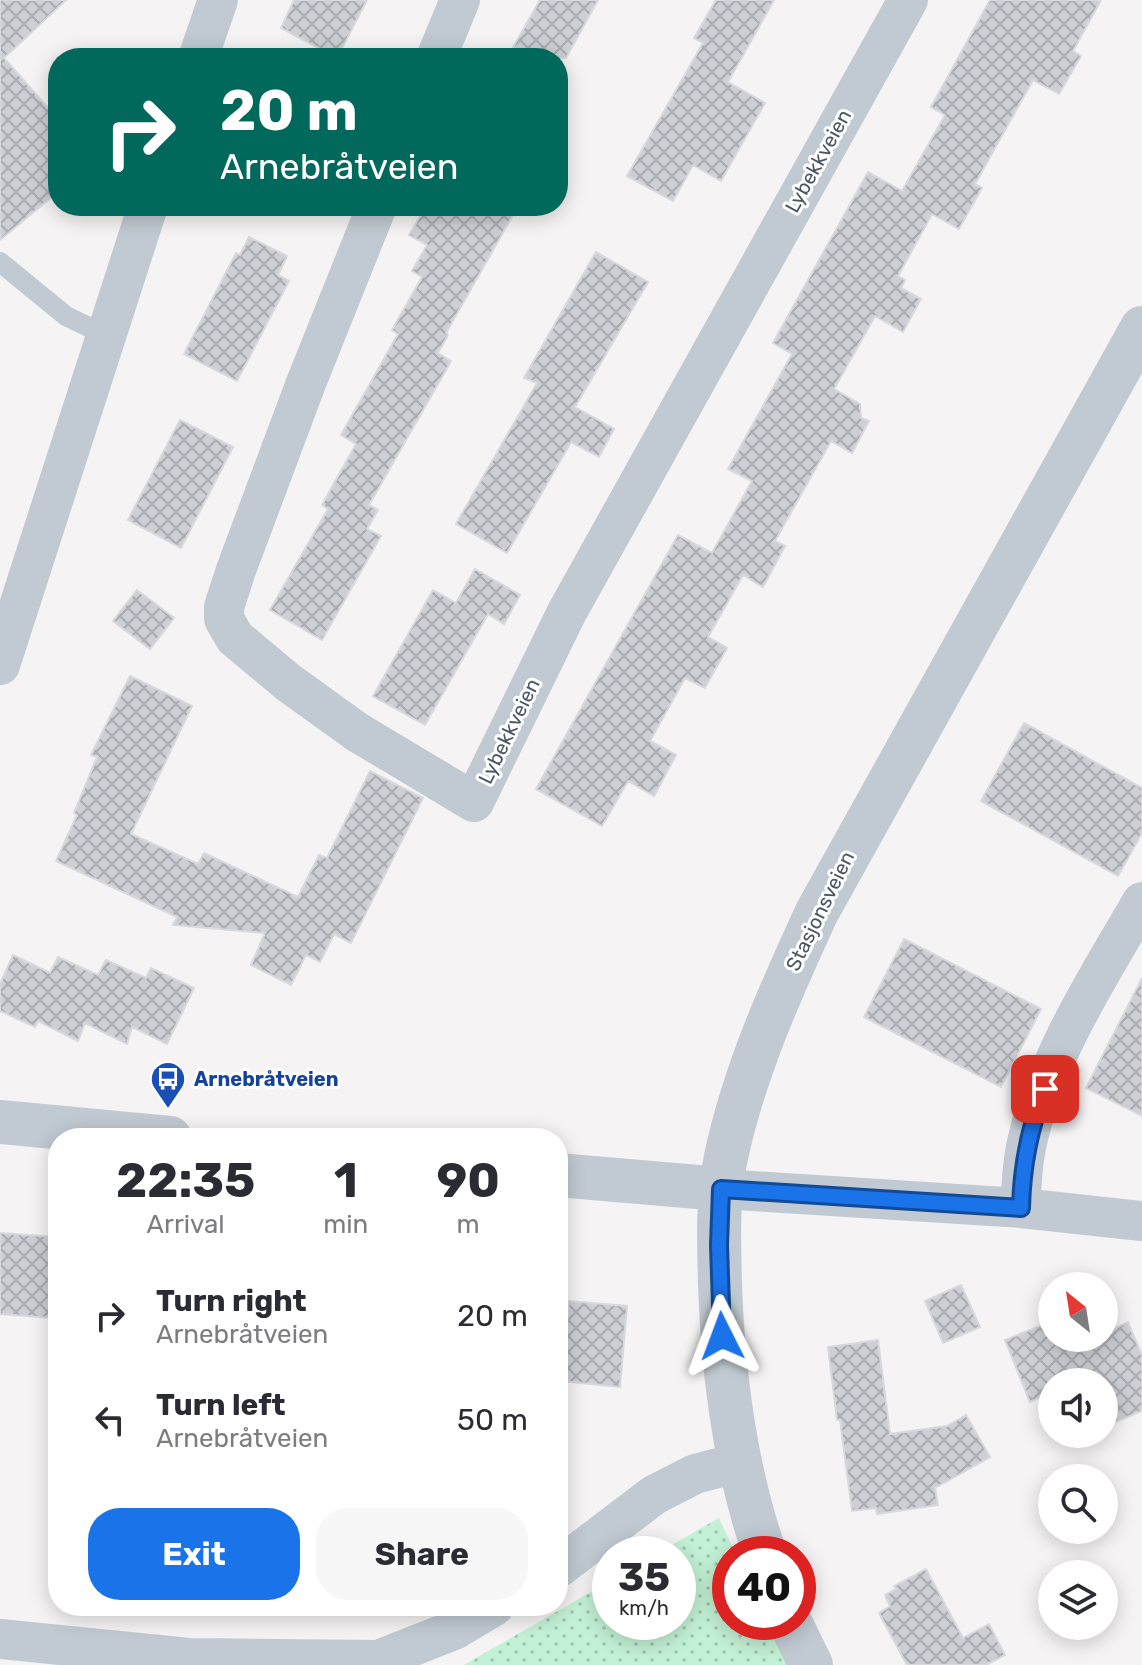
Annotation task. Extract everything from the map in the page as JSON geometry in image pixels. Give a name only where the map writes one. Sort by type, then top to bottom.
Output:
[{"type":"street","points":[[201,48],[218,0]]},
{"type":"street","points":[[440,48],[460,0]]},
{"type":"street","name":"Lybekkveien","points":[[373,216],[236,570],[224,607],[224,619],[235,638],[289,683],[357,732],[474,802],[567,612],[908,0]]},
{"type":"street","points":[[0,665],[145,216]]},
{"type":"street","name":"Stasjonsveien","points":[[760,1536],[741,1462],[722,1336],[721,1189],[741,1102],[778,1000],[817,912],[1142,328]]},
{"type":"street","points":[[1021,1208],[1024,1162],[1034,1114],[1087,995],[1142,902]]},
{"type":"street","points":[[0,1122],[64,1128]]},
{"type":"street","points":[[568,1176],[1021,1208],[1142,1221]]},
{"type":"street","points":[[568,1560],[654,1495],[695,1474],[741,1462]]},
{"type":"street","points":[[0,1639],[189,1658],[378,1660],[454,1630],[477,1616]]},
{"type":"street","points":[[799,1640],[811,1665]]},
{"type":"lane","points":[[0,262],[66,316],[105,335]]},
{"type":"green space","points":[[719,1518],[728,1536],[712,1536],[712,1640],[777,1640],[789,1665],[464,1665],[549,1616],[568,1616],[568,1605],[592,1591],[592,1640],[696,1640],[696,1536],[688,1536]]},
{"type":"building","points":[[0,0],[66,0],[4,58],[48,108],[48,200],[0,240]]},
{"type":"building","points":[[294,0],[367,0],[342,48],[318,48],[281,28]]},
{"type":"building","points":[[540,0],[598,0],[568,54],[568,48],[513,48]]},
{"type":"building","points":[[716,0],[774,0],[728,82],[765,103],[721,181],[693,165],[673,201],[627,176],[703,43],[694,38]]},
{"type":"building","points":[[990,0],[1101,0],[1073,51],[1081,56],[1059,94],[1033,80],[975,184],[982,188],[959,229],[932,214],[898,276],[905,280],[901,288],[921,299],[903,332],[875,316],[834,389],[860,404],[861,418],[869,421],[852,453],[831,441],[775,541],[785,546],[763,587],[743,575],[708,637],[727,648],[705,688],[685,678],[650,741],[676,755],[654,796],[628,781],[602,826],[536,789],[678,535],[712,553],[752,481],[728,469],[792,354],[773,343],[868,172],[902,191],[945,115],[931,107]]},
{"type":"building","points":[[420,216],[512,216],[446,333],[448,335],[438,353],[451,361],[369,505],[378,510],[367,529],[381,536],[322,640],[270,610],[328,509],[322,505],[356,444],[341,435],[398,334],[392,330],[422,277],[412,271],[427,245],[409,235]]},
{"type":"building","points":[[249,237],[287,256],[278,275],[289,281],[237,381],[184,354],[236,253],[240,255]]},
{"type":"building","points":[[596,252],[648,282],[575,407],[614,429],[599,457],[571,442],[507,553],[456,524],[537,383],[524,378]]},
{"type":"building","points":[[180,420],[233,447],[181,548],[128,520]]},
{"type":"building","points":[[475,569],[520,595],[504,624],[488,614],[425,725],[373,696],[433,590],[456,603]]},
{"type":"building","points":[[137,590],[174,618],[150,649],[113,621]]},
{"type":"building","points":[[130,676],[192,706],[131,834],[198,864],[204,853],[298,897],[319,855],[327,858],[370,771],[423,798],[351,943],[334,934],[320,962],[306,955],[291,985],[251,965],[265,933],[173,925],[177,917],[56,861],[77,815],[74,813],[97,757],[91,755]]},
{"type":"building","points":[[1024,723],[1142,788],[1142,833],[1118,876],[981,801]]},
{"type":"building","points":[[904,939],[1041,1009],[1001,1087],[864,1017]]},
{"type":"building","points":[[13,955],[50,973],[58,957],[98,975],[106,960],[146,978],[151,968],[194,988],[167,1044],[132,1027],[127,1044],[85,1023],[78,1041],[38,1021],[35,1027],[0,1011],[0,984]]},
{"type":"building","points":[[1142,978],[1142,1116],[1086,1088]]},
{"type":"building","points":[[0,1233],[48,1236],[48,1318],[0,1314]]},
{"type":"building","points":[[961,1285],[980,1327],[943,1343],[925,1301]]},
{"type":"building","points":[[569,1301],[627,1306],[620,1387],[568,1382]]},
{"type":"building","points":[[1128,1322],[1142,1355],[1142,1411],[1118,1421],[1118,1368],[1038,1368],[1038,1398],[1030,1402],[1005,1340],[1038,1327],[1038,1352],[1118,1352],[1118,1327]]},
{"type":"building","points":[[878,1340],[890,1434],[947,1426],[966,1415],[990,1457],[935,1488],[938,1505],[877,1514],[876,1508],[852,1511],[828,1347]]},
{"type":"building","points":[[926,1569],[963,1638],[989,1624],[1005,1655],[986,1665],[907,1665],[879,1613],[890,1606],[885,1595],[896,1589],[894,1586]]},
{"type":"place","name":"Arnebråtveien","points":[[168,1110]]},
{"type":"route","points":[[722,1336],[721,1189],[1021,1208],[1026,1147],[1034,1114],[1045,1089]]}]
